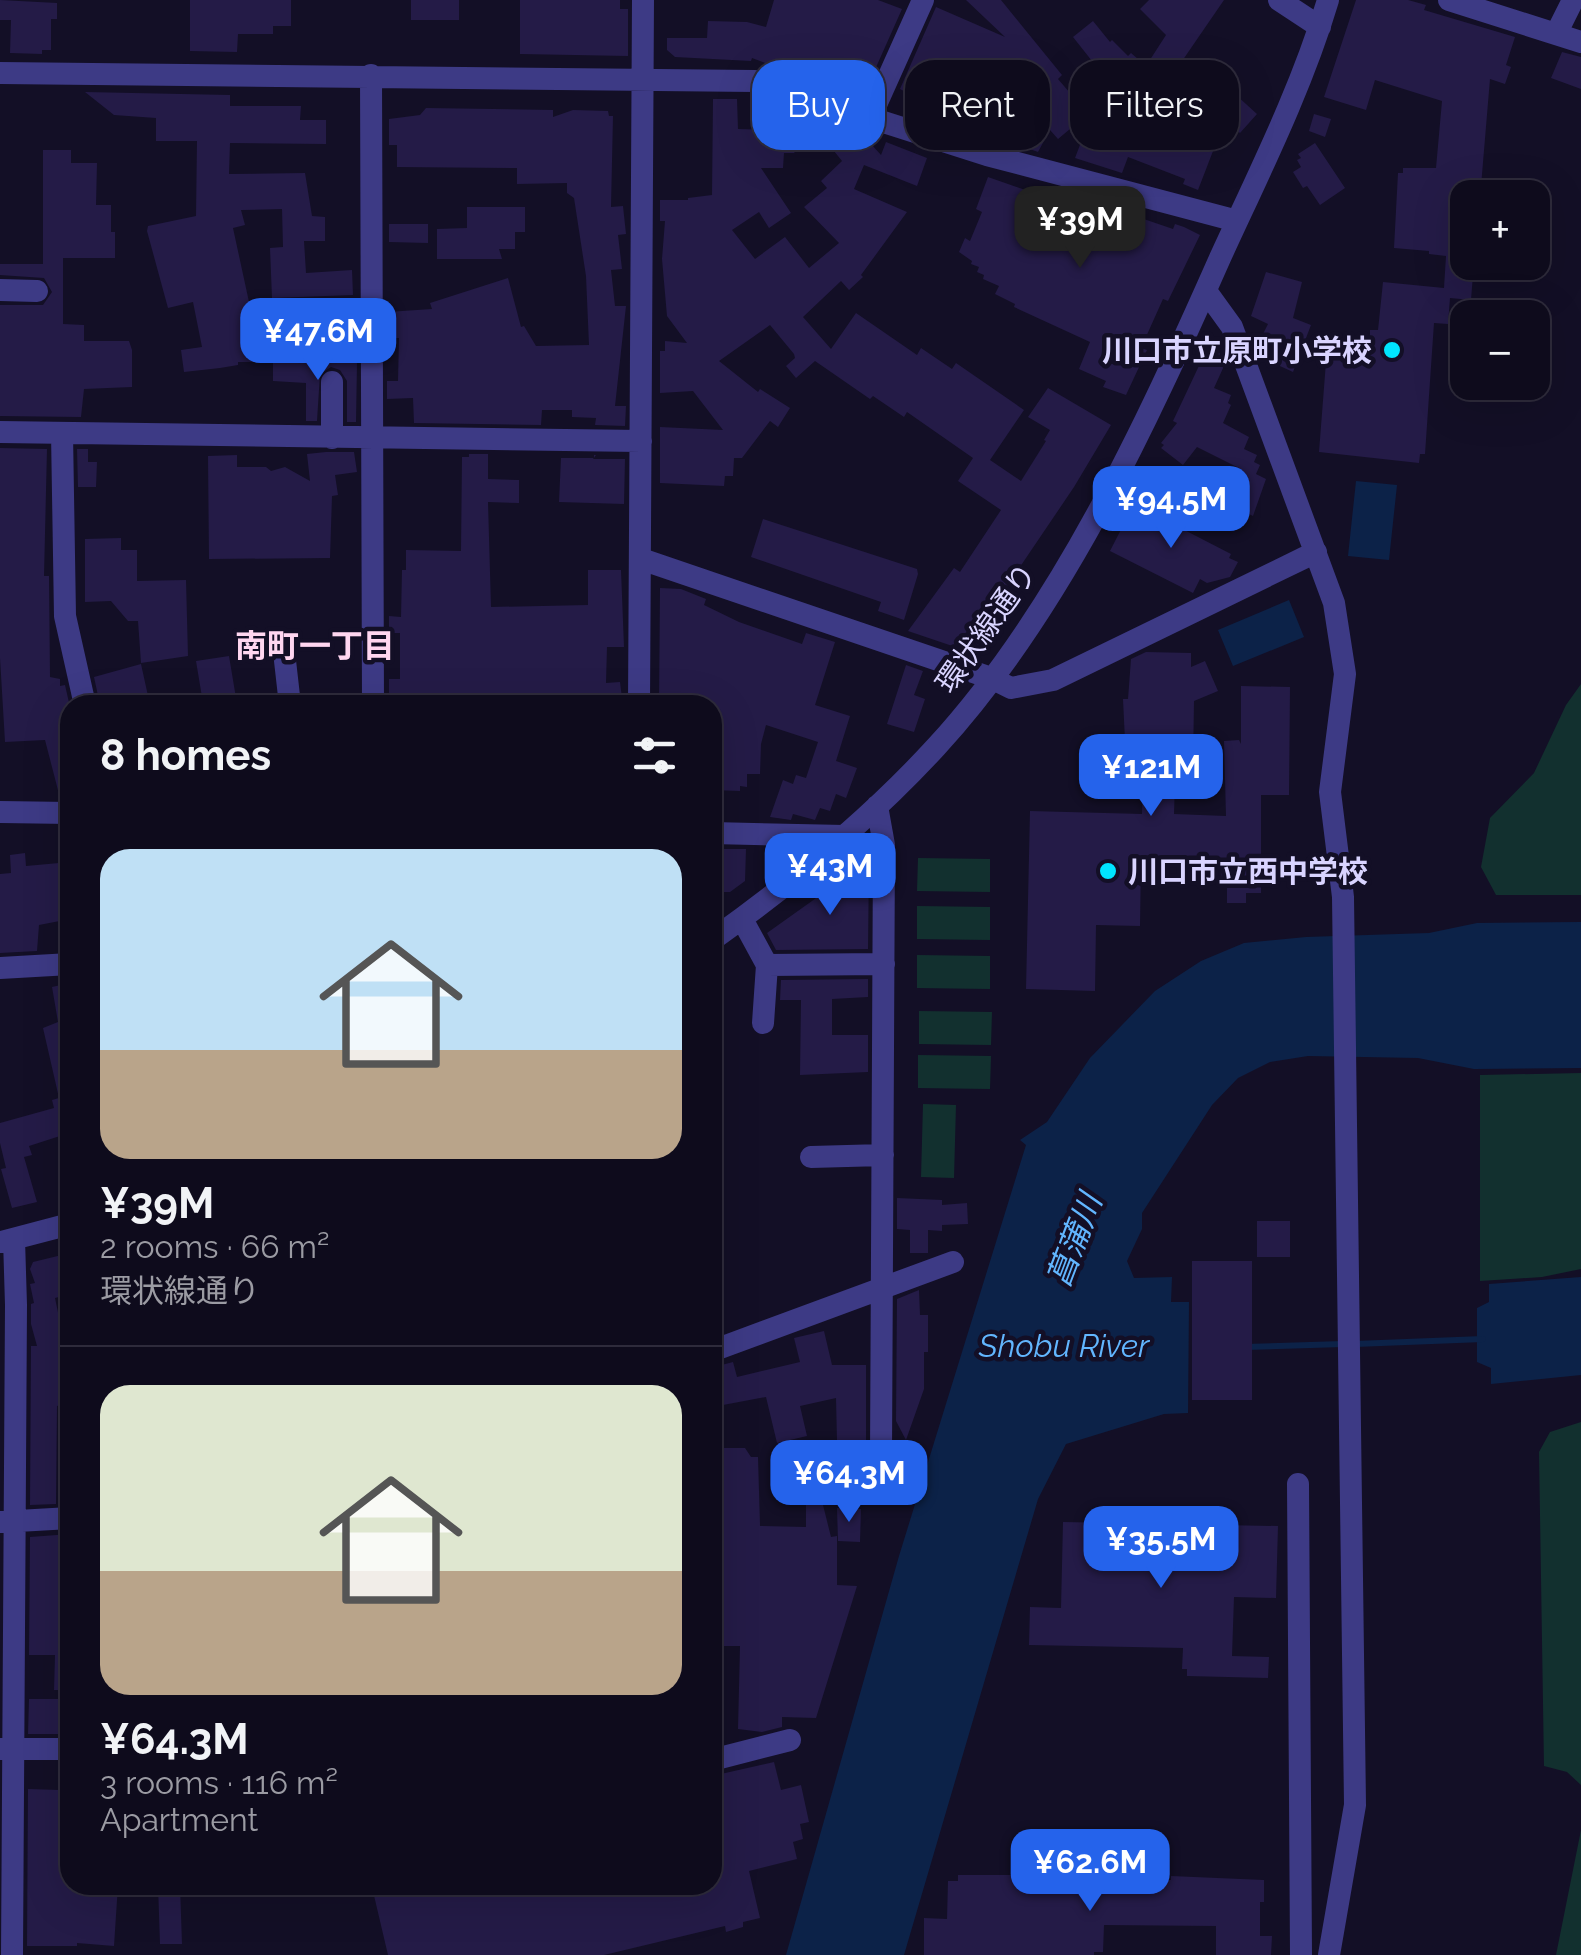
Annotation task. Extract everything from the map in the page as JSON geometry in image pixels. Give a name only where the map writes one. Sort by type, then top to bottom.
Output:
[{"type":"street","points":[[639,695],[644,0]]},
{"type":"street","points":[[885,85],[923,0]]},
{"type":"street","points":[[1279,0],[1320,27]]},
{"type":"street","name":"環状線通り","points":[[722,933],[845,836],[938,745],[991,678],[1060,576],[1206,291],[1283,123],[1328,0]]},
{"type":"street","points":[[1449,0],[1581,42]]},
{"type":"street","points":[[1556,34],[1573,0]]},
{"type":"street","points":[[0,73],[752,81]]},
{"type":"street","points":[[371,75],[373,695]]},
{"type":"street","points":[[885,121],[987,155],[1237,221]]},
{"type":"street","points":[[0,290],[37,291]]},
{"type":"street","points":[[1206,291],[1232,327],[1316,552],[1334,604],[1346,674],[1330,792],[1343,897],[1356,1805],[1329,1955]]},
{"type":"street","points":[[269,313],[372,309]]},
{"type":"street","points":[[332,382],[332,438]]},
{"type":"street","points":[[0,432],[640,440]]},
{"type":"street","points":[[62,433],[65,616],[84,695]]},
{"type":"street","points":[[641,560],[1011,688],[1053,680],[1316,552]]},
{"type":"street","points":[[256,640],[283,642],[289,695]]},
{"type":"street","points":[[877,806],[884,845],[882,1456]]},
{"type":"street","points":[[0,812],[60,812]]},
{"type":"street","points":[[722,833],[845,836]]},
{"type":"street","points":[[742,919],[767,965],[763,1023]]},
{"type":"street","points":[[767,965],[884,964]]},
{"type":"street","points":[[0,968],[60,965]]},
{"type":"street","points":[[811,1157],[883,1155]]},
{"type":"street","points":[[8,1952],[7,1241],[60,1227]]},
{"type":"street","points":[[722,1347],[954,1262]]},
{"type":"street","points":[[1298,1484],[1300,1955]]},
{"type":"street","points":[[7,1521],[60,1518]]},
{"type":"street","points":[[722,1757],[790,1740]]},
{"type":"street","points":[[7,1749],[60,1749]]},
{"type":"green space","points":[[1581,684],[1581,895],[1496,895],[1481,867],[1490,818],[1534,773],[1566,705]]},
{"type":"green space","points":[[918,858],[990,859],[990,892],[917,891]]},
{"type":"green space","points":[[917,906],[990,907],[990,940],[917,939]]},
{"type":"green space","points":[[917,955],[990,956],[990,989],[917,988]]},
{"type":"green space","points":[[919,1011],[992,1012],[991,1045],[919,1044]]},
{"type":"green space","points":[[918,1055],[991,1056],[990,1089],[918,1088]]},
{"type":"green space","points":[[1581,1073],[1581,1269],[1542,1277],[1480,1281],[1480,1075]]},
{"type":"green space","points":[[923,1104],[956,1105],[954,1178],[921,1177]]},
{"type":"green space","points":[[1581,1422],[1581,1785],[1567,1772],[1544,1766],[1539,1452],[1550,1432]]},
{"type":"green space","points":[[1581,1830],[1581,1955],[1556,1955]]},
{"type":"water","points":[[1356,481],[1397,485],[1389,560],[1348,556]]},
{"type":"water","points":[[1289,600],[1304,637],[1233,666],[1218,630]]},
{"type":"water","name":"Shobu River","points":[[1581,922],[1581,1068],[1474,1069],[1418,1058],[1308,1056],[1270,1062],[1238,1078],[1212,1105],[1142,1213],[1142,1229],[1127,1261],[1134,1278],[1172,1277],[1171,1302],[1189,1302],[1188,1413],[1164,1414],[1066,1444],[1038,1499],[904,1955],[786,1955],[899,1556],[1026,1145],[1020,1140],[1047,1122],[1090,1058],[1155,991],[1201,961],[1244,943],[1429,933],[1477,923]]},
{"type":"water","points":[[1581,1277],[1581,1375],[1491,1384],[1491,1368],[1477,1362],[1477,1308],[1489,1302],[1489,1284]]},
{"type":"building","points":[[0,0],[57,3],[57,19],[51,19],[51,50],[42,50],[42,54],[10,53],[11,20],[0,20]]},
{"type":"building","points":[[190,0],[291,0],[291,26],[273,26],[273,34],[238,34],[237,52],[190,51]]},
{"type":"building","points":[[411,0],[459,0],[459,20],[411,20]]},
{"type":"building","points":[[520,0],[620,0],[620,9],[628,9],[628,56],[520,54]]},
{"type":"building","points":[[774,0],[878,0],[902,9],[879,60],[751,61],[675,57],[667,50],[667,38],[707,38],[708,21],[747,22],[766,27]]},
{"type":"building","points":[[966,0],[1001,0],[1050,60],[913,60],[936,7],[1005,37]]},
{"type":"building","points":[[1149,0],[1224,0],[1183,60],[1150,60],[1166,35],[1140,9]]},
{"type":"building","points":[[1356,0],[1408,0],[1426,5],[1424,10],[1515,37],[1505,84],[1490,79],[1482,180],[1450,180],[1450,280],[1473,280],[1471,300],[1450,298],[1448,324],[1434,323],[1425,454],[1420,454],[1419,463],[1319,452],[1328,336],[1370,340],[1370,330],[1378,330],[1383,282],[1444,288],[1446,256],[1394,248],[1398,173],[1403,173],[1403,168],[1436,168],[1442,101],[1375,80],[1366,110],[1324,97]]},
{"type":"building","points":[[1093,21],[1110,42],[1128,56],[1131,53],[1139,60],[1091,60],[1073,37]]},
{"type":"building","points":[[1562,52],[1581,57],[1581,89],[1551,78]]},
{"type":"building","points":[[1050,60],[1070,93],[1070,129],[1058,139],[1050,130]]},
{"type":"building","points":[[85,92],[230,95],[230,106],[301,106],[300,120],[326,120],[326,144],[230,143],[229,174],[305,173],[312,216],[325,217],[325,241],[304,241],[306,273],[352,270],[353,295],[272,298],[270,248],[283,247],[282,209],[241,210],[245,225],[233,228],[262,362],[238,362],[184,372],[181,350],[202,347],[193,302],[168,308],[147,231],[148,226],[196,216],[197,141],[156,141],[156,118],[114,115]]},
{"type":"building","points":[[1239,98],[1257,114],[1239,132]]},
{"type":"building","points":[[713,99],[737,99],[738,129],[752,129],[752,150],[797,150],[784,153],[783,168],[761,168],[791,213],[769,228],[759,212],[732,230],[755,259],[785,237],[809,268],[839,243],[804,207],[827,188],[821,181],[842,161],[833,150],[876,150],[881,155],[886,142],[927,158],[917,186],[864,165],[854,189],[907,212],[863,277],[849,290],[841,281],[803,317],[831,349],[856,313],[917,355],[921,348],[952,369],[956,363],[1024,410],[990,460],[1021,481],[1050,430],[1028,417],[1048,388],[1111,425],[997,601],[1005,604],[1001,619],[992,617],[976,654],[908,631],[954,568],[960,572],[1001,510],[958,481],[973,458],[907,412],[904,417],[873,396],[870,399],[815,361],[796,378],[786,366],[795,358],[794,354],[770,325],[719,361],[758,392],[760,389],[790,408],[778,427],[770,421],[742,458],[734,458],[733,476],[725,476],[724,486],[660,483],[660,427],[723,430],[693,391],[660,393],[660,351],[665,351],[665,341],[687,343],[667,316],[662,259],[665,221],[660,221],[660,200],[712,195]]},
{"type":"building","points":[[426,108],[553,110],[553,117],[573,110],[608,111],[613,116],[611,207],[623,206],[626,234],[618,235],[622,269],[611,270],[615,306],[626,306],[615,406],[626,406],[625,426],[595,425],[596,418],[572,417],[572,410],[542,410],[541,425],[414,423],[413,398],[387,399],[387,381],[398,381],[399,338],[389,338],[387,312],[432,309],[430,303],[508,278],[521,327],[536,346],[589,345],[586,276],[574,198],[567,193],[567,183],[517,184],[517,168],[397,167],[397,145],[389,145],[389,119],[420,115]]},
{"type":"building","points":[[1314,114],[1331,119],[1325,137],[1309,131]]},
{"type":"building","points":[[1315,143],[1345,188],[1320,205],[1293,172],[1301,167],[1298,154]]},
{"type":"building","points":[[43,150],[71,150],[71,163],[97,163],[96,205],[111,205],[111,232],[115,232],[115,258],[63,258],[63,324],[84,325],[84,341],[129,341],[132,350],[132,387],[84,389],[81,417],[0,416],[0,305],[43,305],[52,292],[44,278],[0,275],[0,264],[43,264]]},
{"type":"building","points":[[1078,150],[1213,150],[1198,190],[1183,184],[1185,179],[1128,157],[1122,173],[1075,158]]},
{"type":"building","points":[[988,177],[1087,209],[1089,205],[1131,224],[1135,216],[1173,229],[1175,224],[1200,235],[1168,301],[1163,299],[1141,348],[1147,350],[1126,395],[1103,387],[1106,381],[1079,369],[1090,342],[1014,307],[1015,304],[995,294],[999,286],[983,279],[984,275],[977,272],[979,267],[959,252],[965,238],[970,241],[982,212],[976,209]]},
{"type":"building","points":[[467,207],[525,207],[525,232],[515,232],[515,249],[499,249],[502,259],[437,259],[437,229],[467,228]]},
{"type":"building","points":[[389,224],[428,224],[428,243],[389,242]]},
{"type":"building","points":[[1266,272],[1302,282],[1293,318],[1311,325],[1293,372],[1267,360],[1273,347],[1260,340],[1268,324],[1251,316]]},
{"type":"building","points":[[1213,336],[1224,366],[1214,388],[1231,395],[1223,423],[1249,437],[1244,449],[1257,455],[1254,462],[1260,465],[1256,474],[1266,479],[1253,516],[1222,501],[1239,468],[1197,447],[1183,465],[1161,448],[1177,423],[1173,421]]},
{"type":"building","points":[[273,363],[357,363],[356,422],[347,422],[347,381],[340,370],[331,367],[320,374],[317,421],[306,421],[306,383],[273,381]]},
{"type":"building","points":[[0,448],[47,449],[44,576],[49,576],[50,677],[60,679],[67,695],[60,695],[60,798],[45,740],[5,742],[0,658]]},
{"type":"building","points":[[77,449],[88,449],[88,462],[97,462],[96,487],[78,487]]},
{"type":"building","points":[[354,452],[357,472],[335,475],[338,495],[332,496],[330,558],[209,559],[208,456],[237,455],[237,467],[266,467],[271,471],[285,467],[310,481],[307,454]]},
{"type":"building","points":[[488,454],[488,479],[519,480],[519,503],[488,502],[491,607],[588,605],[588,570],[621,570],[624,647],[607,647],[606,683],[620,682],[622,695],[389,694],[389,679],[400,679],[400,633],[389,633],[389,616],[401,617],[406,550],[461,551],[462,457]]},
{"type":"building","points":[[561,458],[625,459],[624,504],[559,502]]},
{"type":"building","points":[[1134,504],[1231,554],[1229,558],[1238,562],[1230,577],[1207,583],[1200,579],[1193,593],[1110,551]]},
{"type":"building","points":[[763,519],[917,569],[904,620],[878,611],[881,602],[751,557]]},
{"type":"building","points":[[121,538],[121,550],[137,550],[137,581],[186,580],[188,656],[141,663],[138,621],[128,621],[111,601],[85,602],[85,539]]},
{"type":"building","points":[[660,588],[681,589],[706,599],[704,605],[739,622],[802,644],[806,633],[835,642],[815,705],[850,716],[836,761],[857,768],[846,798],[836,794],[830,811],[820,808],[815,820],[793,814],[791,820],[770,817],[783,780],[793,784],[796,775],[806,778],[818,742],[766,725],[760,774],[747,774],[747,787],[740,786],[740,791],[722,790],[722,695],[659,695]]},
{"type":"building","points":[[1146,652],[1191,653],[1191,667],[1205,661],[1218,691],[1194,701],[1193,764],[1189,782],[1175,782],[1174,814],[1226,816],[1224,741],[1239,740],[1241,744],[1241,686],[1290,687],[1289,795],[1261,795],[1261,893],[1246,893],[1246,903],[1227,903],[1227,883],[1221,883],[1222,861],[1141,859],[1140,926],[1096,925],[1095,991],[1026,989],[1030,811],[1142,814],[1143,781],[1129,781],[1123,699],[1128,699],[1131,659]]},
{"type":"building","points":[[229,656],[236,695],[202,695],[196,661]]},
{"type":"building","points":[[141,664],[148,695],[98,695],[94,677]]},
{"type":"building","points":[[906,665],[923,671],[914,695],[925,699],[914,732],[887,724]]},
{"type":"building","points":[[722,849],[746,849],[745,881],[730,892],[722,892]]},
{"type":"building","points":[[25,853],[26,866],[60,863],[60,921],[39,925],[37,951],[0,953],[0,874],[11,873],[10,855]]},
{"type":"building","points":[[869,864],[868,949],[776,950],[767,933],[826,891],[825,887],[849,875],[848,866]]},
{"type":"building","points":[[868,979],[868,997],[832,999],[832,1035],[868,1035],[868,1072],[800,1075],[801,1000],[780,1000],[781,980]]},
{"type":"building","points":[[60,985],[60,1136],[29,1146],[32,1155],[24,1157],[37,1202],[12,1208],[1,1169],[6,1168],[0,1123],[54,1108],[52,1100],[59,1098],[43,1028],[58,1022],[52,987]]},
{"type":"building","points":[[897,1198],[942,1200],[942,1205],[967,1203],[968,1224],[942,1225],[942,1231],[928,1230],[928,1253],[910,1253],[910,1230],[897,1229]]},
{"type":"building","points":[[1257,1221],[1290,1221],[1290,1257],[1257,1257]]},
{"type":"building","points":[[60,1255],[60,1297],[55,1298],[60,1322],[56,1504],[30,1505],[31,1346],[37,1346],[31,1324],[33,1262]]},
{"type":"building","points":[[1192,1261],[1252,1261],[1252,1400],[1192,1400]]},
{"type":"building","points":[[919,1290],[920,1315],[928,1315],[928,1352],[924,1352],[924,1389],[906,1440],[896,1421],[897,1299]]},
{"type":"building","points":[[824,1331],[832,1365],[866,1365],[866,1441],[837,1441],[836,1398],[800,1406],[807,1436],[777,1443],[766,1397],[723,1405],[722,1365],[733,1362],[737,1377],[800,1362],[794,1338]]},
{"type":"building","points":[[722,1448],[745,1448],[751,1457],[758,1457],[760,1526],[806,1527],[806,1505],[823,1505],[831,1537],[837,1536],[837,1585],[857,1586],[816,1718],[782,1717],[782,1727],[762,1732],[738,1729],[740,1646],[722,1646]]},
{"type":"building","points":[[837,1508],[861,1509],[860,1542],[838,1541]]},
{"type":"building","points":[[1063,1522],[1278,1526],[1276,1598],[1234,1597],[1232,1656],[1269,1657],[1268,1678],[1187,1676],[1187,1669],[1182,1669],[1183,1648],[1029,1645],[1030,1607],[1061,1608]]},
{"type":"building","points":[[60,1535],[60,1690],[54,1690],[55,1655],[29,1655],[30,1537]]},
{"type":"building","points":[[29,1699],[59,1699],[59,1734],[28,1734]]},
{"type":"building","points":[[774,1762],[781,1790],[801,1785],[809,1822],[800,1824],[803,1839],[793,1842],[797,1859],[749,1871],[760,1918],[726,1932],[725,1926],[604,1955],[388,1955],[374,1895],[722,1895],[722,1774]]},
{"type":"building","points":[[28,1789],[60,1790],[60,1895],[117,1895],[114,1946],[27,1946]]},
{"type":"building","points":[[958,1875],[1030,1875],[1030,1880],[1077,1881],[1077,1875],[1104,1875],[1104,1880],[1171,1880],[1171,1876],[1264,1880],[1260,1936],[1272,1936],[1271,1955],[1216,1955],[1216,1926],[1104,1925],[1103,1952],[1094,1955],[924,1955],[924,1918],[947,1919],[948,1881],[958,1881]]},
{"type":"building","points":[[158,1895],[180,1895],[182,1944],[160,1944]]},
{"type":"waterway","points":[[1355,1344],[1483,1339]]},
{"type":"waterway","points":[[1245,1347],[1343,1344]]},
{"type":"place","name":"川口市立原町小学校","points":[[1392,350]]},
{"type":"place","name":"川口市立西中学校","points":[[1108,871]]},
{"type":"district","name":"南町一丁目","points":[[315,645]]},
{"type":"water label","name":"菖蒲川","points":[[1074,1240]]}]
